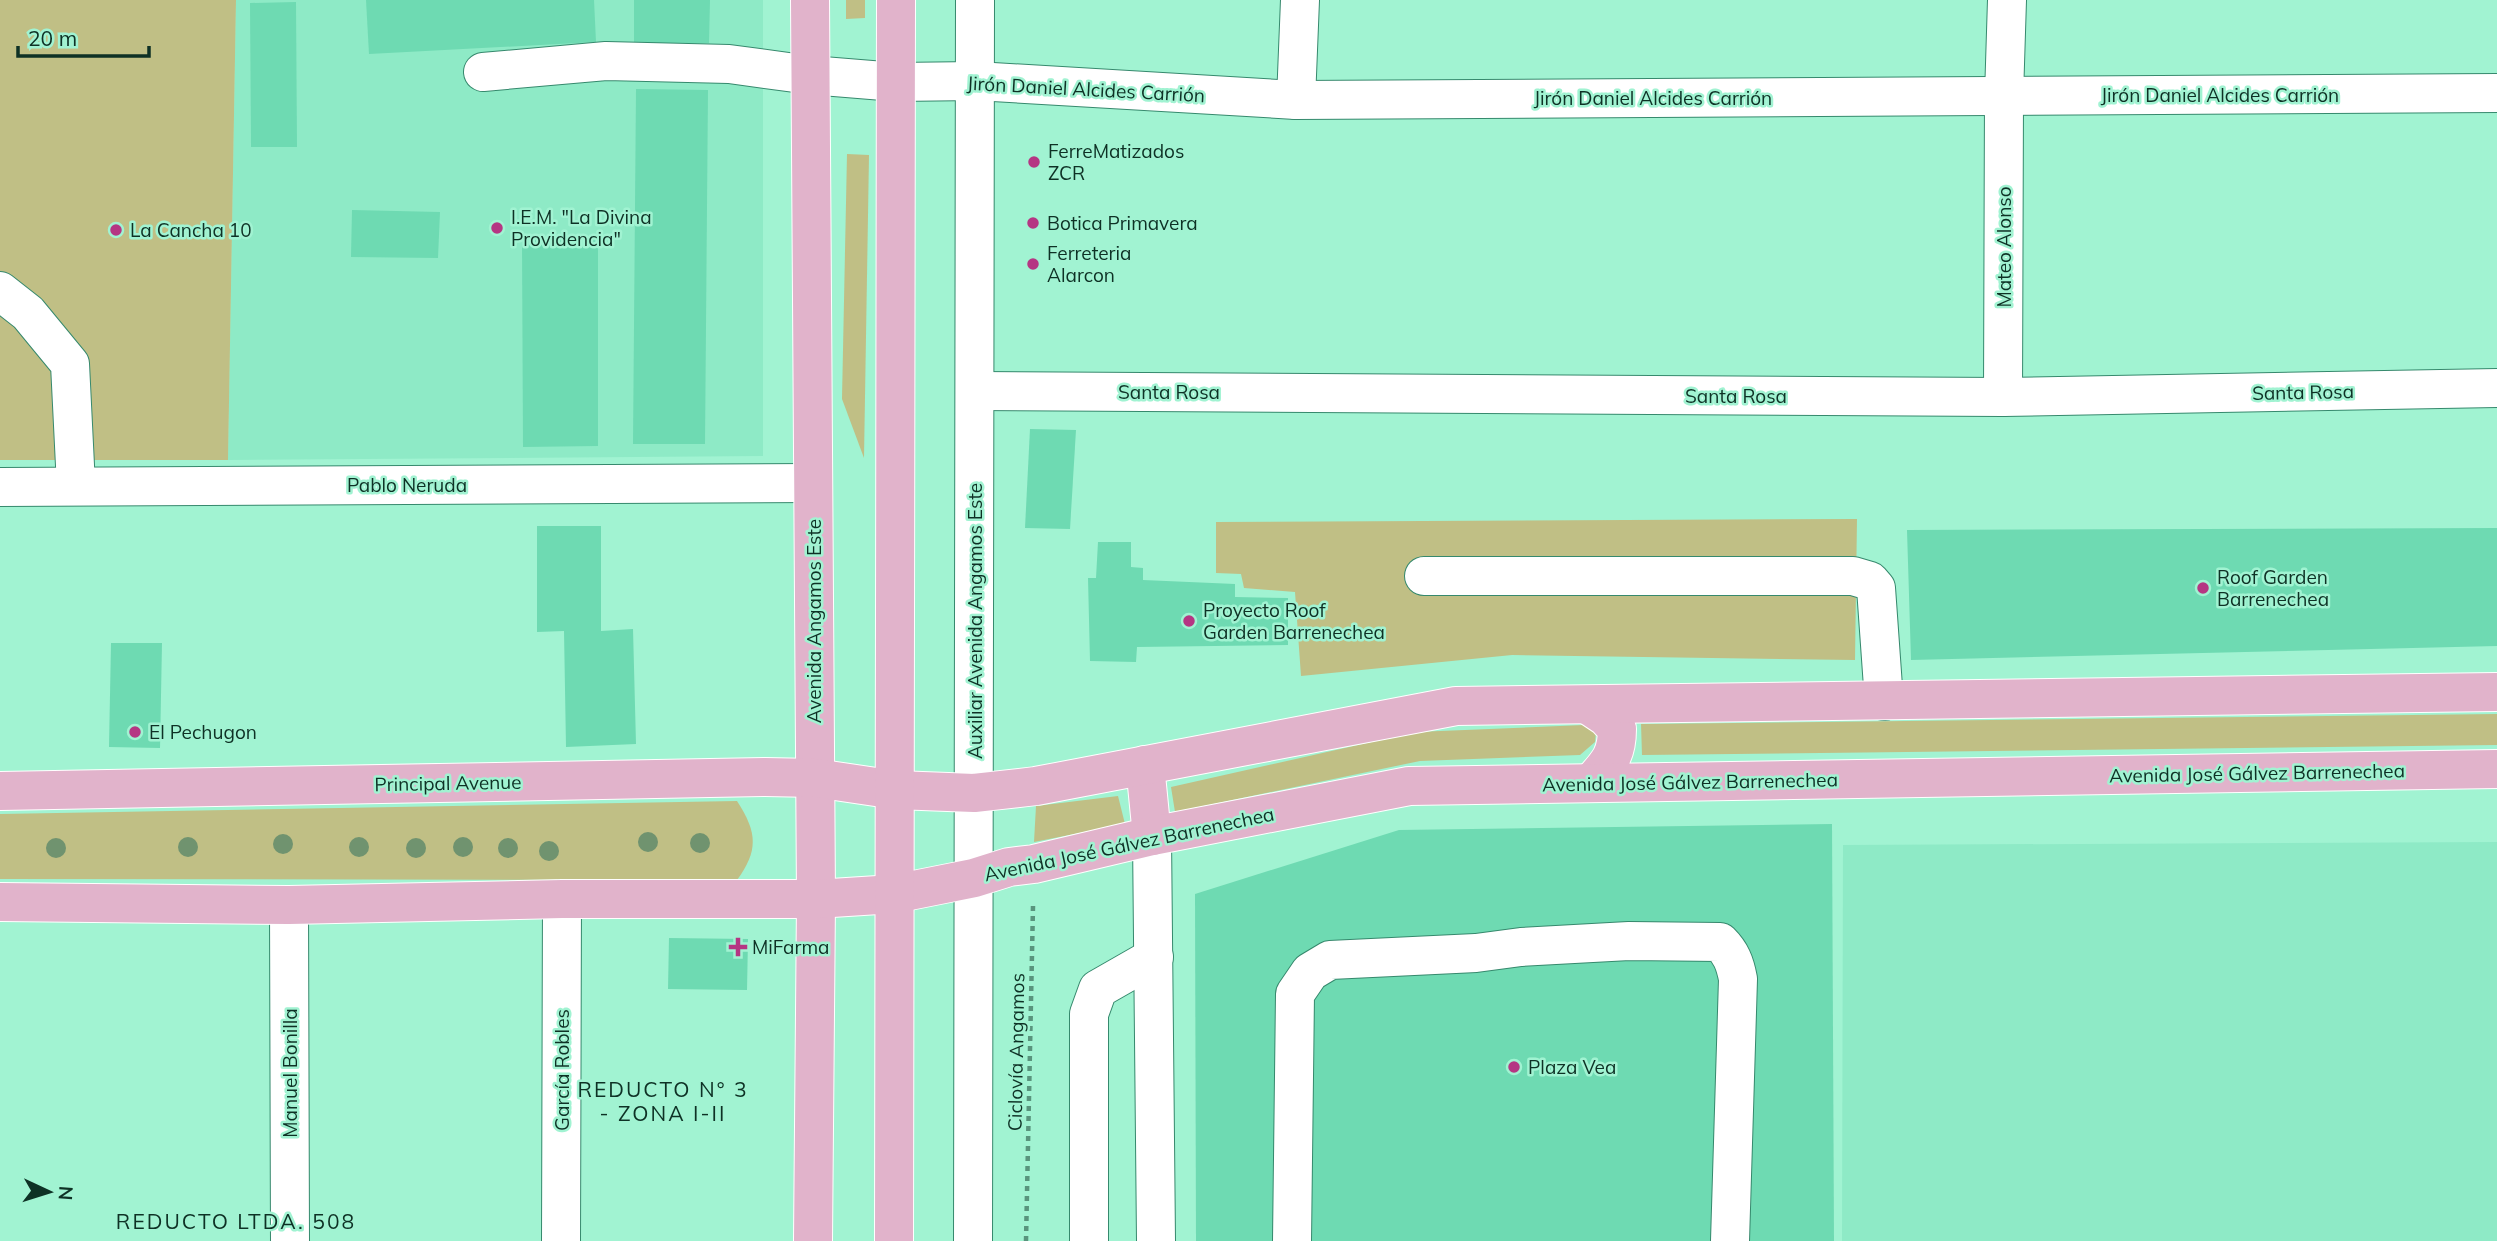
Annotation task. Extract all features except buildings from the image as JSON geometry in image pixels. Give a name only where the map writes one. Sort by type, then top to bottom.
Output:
[{"type":"main road","name":"Avenida Angamos Este","points":[[810,0],[816,899],[813,1241]]},
{"type":"main road","points":[[894,1241],[896,0]]},
{"type":"main road","points":[[896,790],[974,793],[1009,790],[1456,706],[2497,692]]},
{"type":"main road","points":[[1588,705],[1606,717],[1617,729],[1617,746],[1610,762],[1592,782]]},
{"type":"main road","points":[[1145,765],[1152,835]]},
{"type":"main road","name":"Avenida José Gálvez Barrenechea","points":[[894,894],[974,878],[1009,867],[1034,864],[1152,835],[1409,786],[2497,769]]},
{"type":"main road","name":"Principal Avenue","points":[[0,791],[751,777],[815,778],[896,790]]},
{"type":"main road","points":[[0,902],[289,905],[816,899],[894,894]]},
{"type":"street","name":"Auxiliar Avenida Angamos Este","points":[[972,1241],[975,0]]},
{"type":"street","points":[[1296,100],[1300,0]]},
{"type":"street","name":"Mateo Alonso","points":[[2003,397],[2007,0]]},
{"type":"street","name":"Jirón Daniel Alcides Carrión","points":[[484,72],[606,61],[729,64],[810,75],[896,82],[976,81],[1296,100],[2497,93]]},
{"type":"street","points":[[0,291],[28,313],[70,364],[76,486]]},
{"type":"street","name":"Santa Rosa","points":[[975,391],[2003,397],[2497,388]]},
{"type":"street","name":"Pablo Neruda","points":[[0,487],[813,483]]},
{"type":"street","points":[[1424,576],[1853,576],[1870,581],[1876,588],[1884,701]]},
{"type":"street","points":[[1152,835],[1156,1241]]},
{"type":"street","name":"García Robles","points":[[561,1241],[562,900]]},
{"type":"street","name":"Manuel Bonilla","points":[[289,905],[290,1241]]},
{"type":"street","points":[[1292,1241],[1295,994],[1310,972],[1330,960],[1462,954],[1521,947],[1629,941],[1711,941],[1720,943],[1730,952],[1738,979],[1730,1241]]},
{"type":"street","points":[[1089,1241],[1089,1014],[1098,989],[1154,957]]},
{"type":"path","name":"Ciclovía Angamos","points":[[1027,1241],[1034,864]]},
{"type":"shaded area","name":"La Cancha 10","points":[[0,0],[236,0],[228,460],[0,460]]},
{"type":"shaded area","name":"I.E.M. \"La Divina Providencia\"","points":[[236,0],[763,0],[763,456],[228,460]]},
{"type":"shaded area","points":[[846,0],[865,0],[865,18],[846,19]]},
{"type":"shaded area","points":[[847,154],[869,155],[864,458],[842,399]]},
{"type":"shaded area","points":[[1857,519],[1855,660],[1512,655],[1301,676],[1295,592],[1244,588],[1241,574],[1216,573],[1216,522]]},
{"type":"shaded area","points":[[2497,714],[2497,745],[1642,755],[1641,724]]},
{"type":"shaded area","points":[[1584,725],[1596,731],[1595,742],[1580,755],[1420,761],[1175,812],[1171,787],[1416,732]]},
{"type":"shaded area","points":[[1118,796],[1125,824],[1034,842],[1036,806]]},
{"type":"shaded area","points":[[737,801],[749,822],[753,841],[749,859],[737,880],[0,879],[0,814]]},
{"type":"shaded area","points":[[2497,842],[2497,1241],[1842,1241],[1843,845]]},
{"type":"place","name":"FerreMatizados ZCR","points":[[1034,162]]},
{"type":"place","name":"Botica Primavera","points":[[1033,223]]},
{"type":"place","name":"I.E.M. \"La Divina Providencia\"","points":[[497,228]]},
{"type":"place","name":"La Cancha 10","points":[[116,230]]},
{"type":"place","name":"Ferreteria Alarcon","points":[[1033,264]]},
{"type":"place","name":"Roof Garden Barrenechea","points":[[2203,588]]},
{"type":"place","name":"Proyecto Roof Garden Barrenechea","points":[[1189,621]]},
{"type":"place","name":"El Pechugon","points":[[135,732]]},
{"type":"place","name":"MiFarma","points":[[738,947]]},
{"type":"place","name":"Plaza Vea","points":[[1514,1067]]},
{"type":"district","name":"REDUCTO N° 3 - ZONA I-II","points":[[663,1101]]},
{"type":"district","name":"REDUCTO LTDA. 508","points":[[236,1221]]}]
